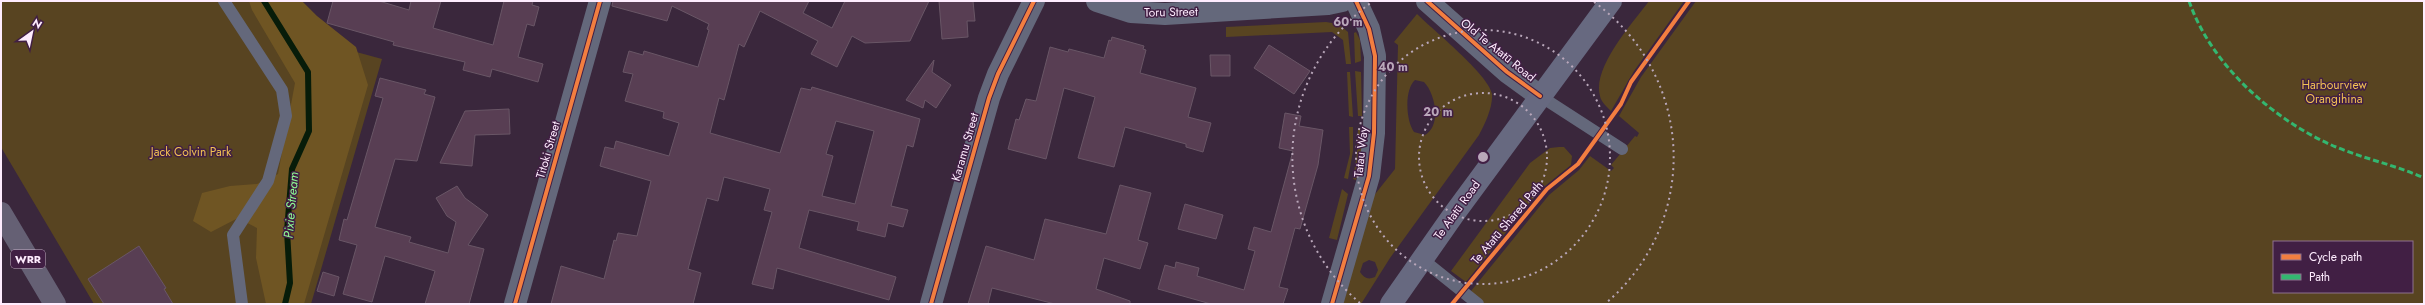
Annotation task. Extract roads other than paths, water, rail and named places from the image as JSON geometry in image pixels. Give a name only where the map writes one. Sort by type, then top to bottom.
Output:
[{"type":"highway","name":"WRR","points":[[1,213],[54,304]]},
{"type":"main road","name":"Te Atatū Road","points":[[1391,304],[1540,96],[1611,1]]},
{"type":"street","name":"Titoki Street","points":[[515,304],[600,1]]},
{"type":"street","name":"Karamu Street","points":[[931,304],[989,98],[998,74],[1034,1]]},
{"type":"street","name":"Toru Street","points":[[1097,1],[1131,12],[1187,7],[1328,4],[1342,1]]},
{"type":"street","name":"Tatau Way","points":[[1332,304],[1369,176],[1374,133],[1375,56],[1369,28],[1356,1]]},
{"type":"street","name":"Old Te Atatū Road","points":[[1430,2],[1507,72],[1540,96]]},
{"type":"lane","points":[[224,1],[282,90],[286,116],[268,181],[233,235],[242,304]]},
{"type":"lane","points":[[1540,96],[1622,150]]},
{"type":"lane","points":[[1422,259],[1478,304]]},
{"type":"waterway","name":"Pixie Stream","points":[[264,1],[308,72],[309,131],[292,169],[287,231],[290,283],[285,304]]},
{"type":"park label","name":"Harbourview Orangihina","points":[[2334,92]]},
{"type":"park label","name":"Jack Colvin Park","points":[[191,152]]}]
